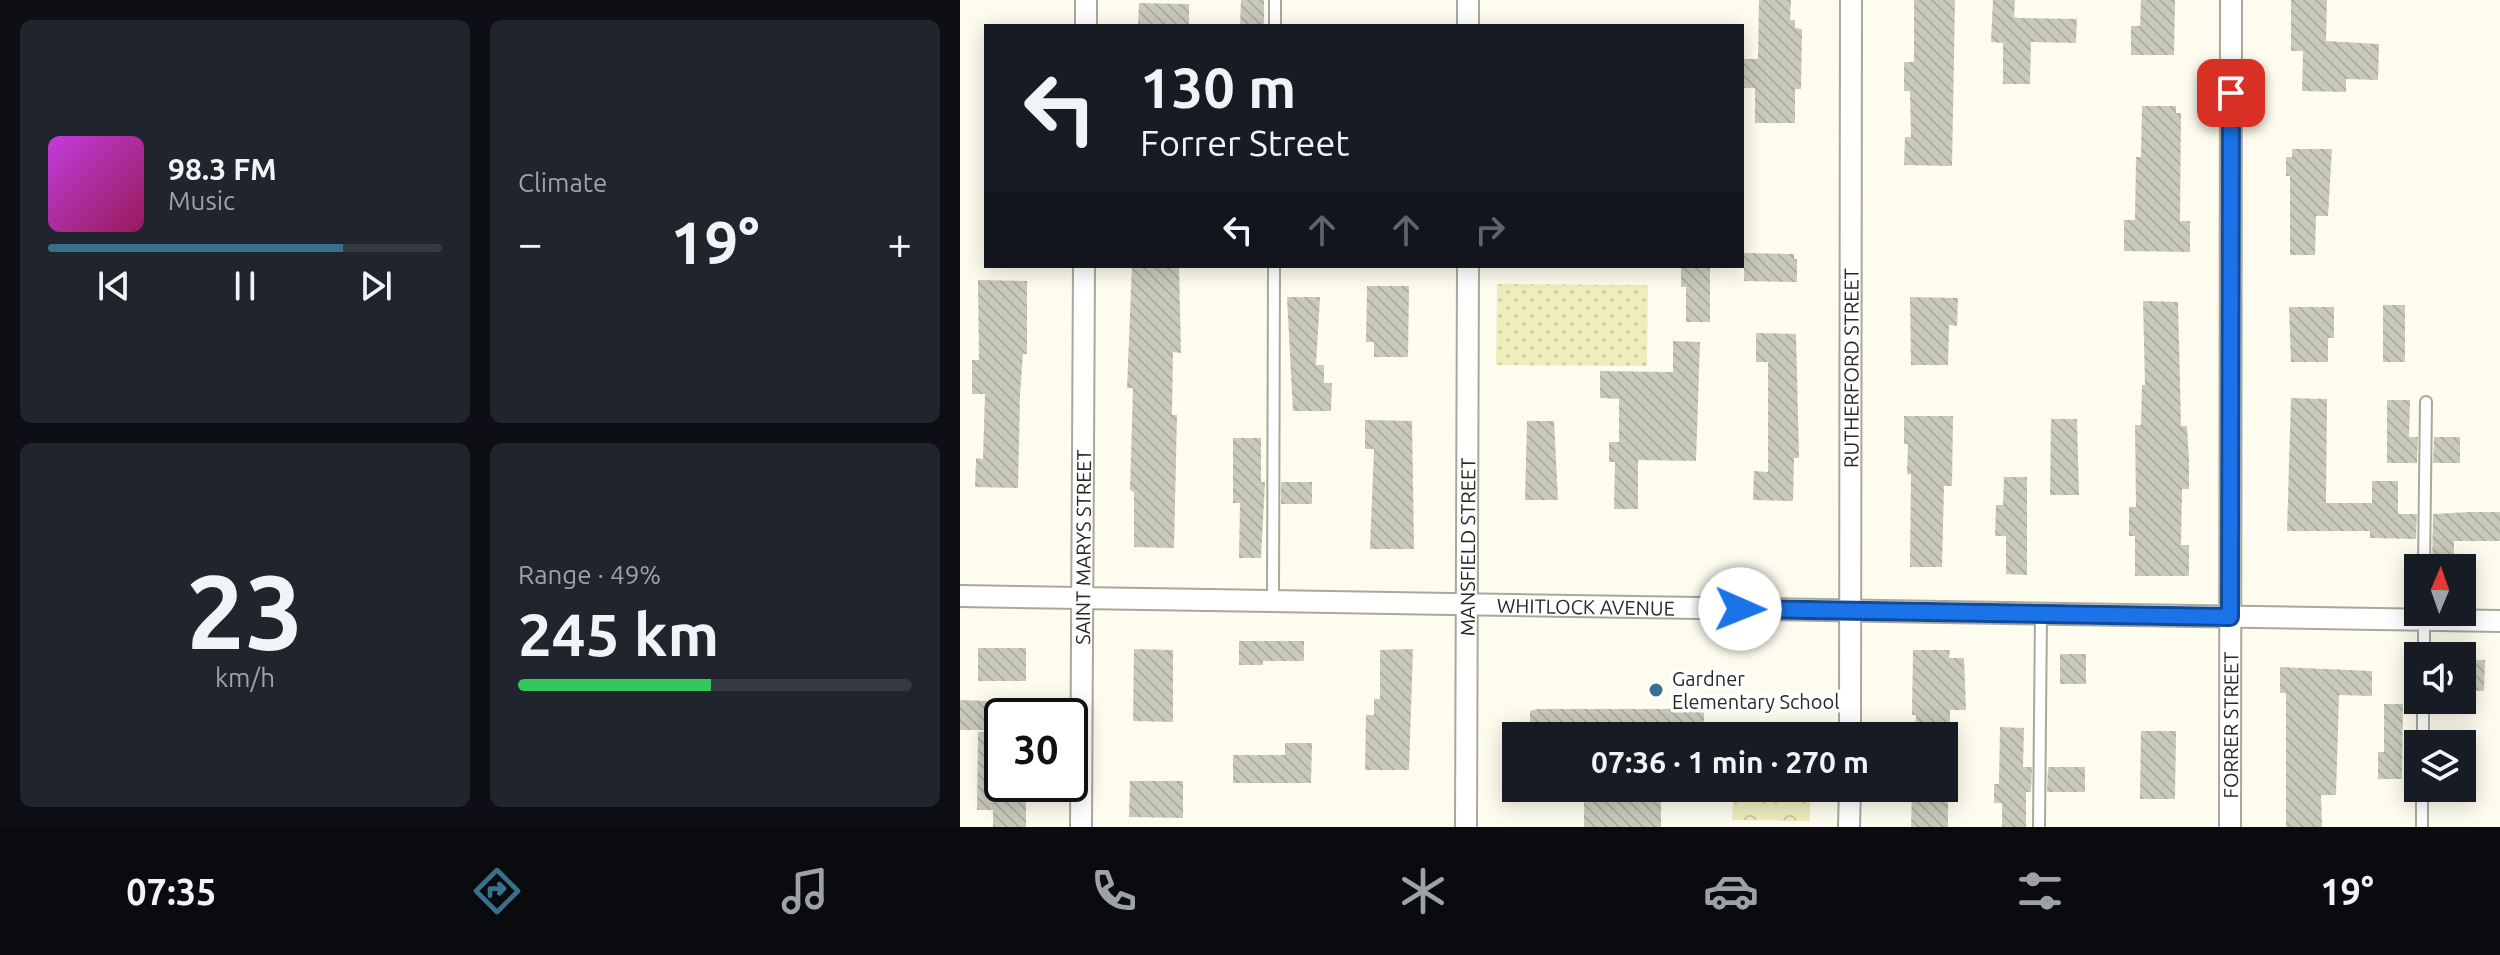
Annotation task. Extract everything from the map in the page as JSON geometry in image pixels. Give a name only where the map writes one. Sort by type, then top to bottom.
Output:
[{"type":"street","points":[[1086,0],[1086,24]]},
{"type":"street","points":[[1468,0],[1468,24]]},
{"type":"street","name":"RUTHERFORD STREET","points":[[1850,722],[1851,0]]},
{"type":"street","name":"FORRER STREET","points":[[2230,827],[2231,0]]},
{"type":"street","name":"SAINT MARYS STREET","points":[[1081,827],[1084,268]]},
{"type":"street","name":"MANSFIELD STREET","points":[[1466,827],[1468,268]]},
{"type":"street","name":"WHITLOCK AVENUE","points":[[960,596],[2230,617],[2404,616]]},
{"type":"street","name":"WHITLOCK AVENUE","points":[[2476,619],[2500,621]]},
{"type":"street","points":[[1849,827],[1850,802]]},
{"type":"lane","points":[[1275,0],[1275,24]]},
{"type":"lane","points":[[1273,601],[1274,268]]},
{"type":"lane","points":[[2424,554],[2426,402]]},
{"type":"lane","points":[[2039,827],[2041,613]]},
{"type":"lane","points":[[2422,802],[2422,827]]},
{"type":"green space","points":[[1497,284],[1648,285],[1647,366],[1496,365]]},
{"type":"green space","points":[[1733,802],[1810,802],[1810,821],[1732,820]]},
{"type":"building","points":[[1241,0],[1264,0],[1264,24],[1240,24]]},
{"type":"building","points":[[1759,0],[1791,0],[1790,20],[1795,20],[1795,28],[1802,29],[1801,89],[1795,89],[1795,123],[1755,123],[1755,88],[1744,88],[1744,59],[1758,59]]},
{"type":"building","points":[[1914,0],[1955,0],[1952,166],[1904,165],[1905,137],[1911,137],[1910,91],[1904,91],[1904,62],[1914,62]]},
{"type":"building","points":[[1993,0],[2015,0],[2014,17],[2077,19],[2076,43],[2031,42],[2030,84],[2003,84],[2003,43],[1991,42]]},
{"type":"building","points":[[2141,0],[2175,0],[2174,55],[2131,55],[2131,26],[2140,26]]},
{"type":"building","points":[[2291,0],[2327,0],[2326,41],[2379,44],[2378,80],[2346,79],[2346,92],[2302,91],[2303,51],[2291,51]]},
{"type":"building","points":[[1139,3],[1189,4],[1189,24],[1138,24]]},
{"type":"building","points":[[2142,106],[2176,106],[2176,113],[2181,113],[2180,221],[2190,221],[2190,252],[2124,251],[2124,220],[2135,220],[2136,157],[2141,157]]},
{"type":"building","points":[[2292,149],[2332,149],[2328,216],[2316,216],[2315,255],[2290,255],[2290,176],[2286,176],[2286,157],[2292,157]]},
{"type":"building","points":[[1744,253],[1794,254],[1794,259],[1797,259],[1797,282],[1744,281]]},
{"type":"building","points":[[1132,268],[1179,268],[1181,353],[1173,352],[1172,415],[1177,415],[1174,548],[1134,547],[1134,492],[1130,490],[1133,388],[1127,388]]},
{"type":"building","points":[[1681,268],[1710,268],[1710,322],[1686,322],[1686,287],[1681,287]]},
{"type":"building","points":[[978,280],[1027,281],[1027,354],[1023,354],[1020,394],[1018,488],[975,487],[976,458],[983,459],[985,394],[972,394],[972,360],[979,360]]},
{"type":"building","points":[[1367,286],[1409,286],[1408,357],[1374,357],[1374,342],[1366,342]]},
{"type":"building","points":[[1287,297],[1320,297],[1316,365],[1324,365],[1324,383],[1332,383],[1331,411],[1293,411]]},
{"type":"building","points":[[1910,297],[1958,298],[1957,326],[1949,325],[1948,365],[1911,365]]},
{"type":"building","points":[[2143,301],[2178,302],[2181,426],[2187,426],[2189,460],[2189,489],[2182,489],[2181,545],[2189,545],[2189,576],[2135,576],[2135,536],[2129,536],[2129,507],[2136,507],[2135,425],[2141,425],[2142,385],[2145,385]]},
{"type":"building","points":[[2383,305],[2405,305],[2405,362],[2383,362]]},
{"type":"building","points":[[2289,307],[2334,307],[2334,338],[2328,338],[2328,362],[2291,362]]},
{"type":"building","points":[[1756,333],[1796,334],[1799,458],[1794,458],[1793,501],[1753,500],[1754,471],[1768,472],[1768,362],[1756,362]]},
{"type":"building","points":[[1673,341],[1700,342],[1696,461],[1638,460],[1638,509],[1614,509],[1615,462],[1609,462],[1609,442],[1619,442],[1619,399],[1600,398],[1600,371],[1673,372]]},
{"type":"building","points":[[2291,398],[2327,399],[2326,503],[2372,503],[2372,481],[2398,481],[2398,514],[2417,514],[2416,539],[2370,538],[2370,531],[2287,531]]},
{"type":"building","points":[[2387,400],[2410,400],[2409,437],[2418,437],[2417,463],[2387,463]]},
{"type":"building","points":[[1904,416],[1953,416],[1952,486],[1944,486],[1942,567],[1910,567],[1911,474],[1907,474],[1908,444],[1904,444]]},
{"type":"building","points":[[2051,419],[2077,419],[2079,495],[2050,495]]},
{"type":"building","points":[[1365,420],[1412,421],[1414,549],[1370,549],[1374,449],[1365,449]]},
{"type":"building","points":[[1527,421],[1554,421],[1558,500],[1525,500]]},
{"type":"building","points":[[2434,437],[2460,437],[2460,463],[2433,463]]},
{"type":"building","points":[[1233,438],[1261,438],[1261,482],[1265,482],[1261,558],[1239,558],[1240,503],[1233,503]]},
{"type":"building","points":[[2004,477],[2027,477],[2027,575],[2006,574],[2006,536],[1995,536],[1996,505],[2003,505]]},
{"type":"building","points":[[1281,482],[1312,482],[1312,504],[1281,504]]},
{"type":"building","points":[[2500,512],[2500,541],[2454,541],[2454,554],[2432,554],[2433,514]]},
{"type":"building","points":[[1239,641],[1304,641],[1304,661],[1263,661],[1263,665],[1239,665]]},
{"type":"building","points":[[978,648],[1026,648],[1026,681],[978,681]]},
{"type":"building","points":[[1134,649],[1173,650],[1173,722],[1133,721]]},
{"type":"building","points":[[1413,649],[1409,770],[1365,770],[1366,715],[1374,715],[1374,699],[1380,699],[1380,650]]},
{"type":"building","points":[[1913,650],[1950,650],[1949,658],[1964,658],[1966,710],[1950,710],[1950,722],[1916,722],[1916,715],[1912,715]]},
{"type":"building","points":[[2060,654],[2086,654],[2086,684],[2060,684]]},
{"type":"building","points":[[2476,660],[2485,660],[2484,691],[2476,691]]},
{"type":"building","points":[[2280,667],[2372,671],[2372,696],[2339,695],[2336,795],[2321,795],[2322,827],[2286,827],[2286,693],[2280,693]]},
{"type":"building","points":[[960,700],[984,701],[984,730],[960,730]]},
{"type":"building","points":[[2384,704],[2403,704],[2402,779],[2378,779],[2378,752],[2384,752]]},
{"type":"building","points":[[1704,709],[1704,722],[1530,722],[1530,711]]},
{"type":"building","points":[[2000,727],[2024,728],[2023,767],[2032,767],[2031,792],[2026,792],[2026,827],[2002,827],[2002,803],[1994,803],[1994,784],[1999,784]]},
{"type":"building","points":[[2141,731],[2176,731],[2175,799],[2140,799]]},
{"type":"building","points":[[978,732],[984,732],[984,802],[1026,802],[1026,827],[993,827],[993,810],[977,810]]},
{"type":"building","points":[[1285,743],[1312,743],[1311,783],[1233,783],[1233,755],[1285,755]]},
{"type":"building","points":[[2048,767],[2085,767],[2085,792],[2047,792]]},
{"type":"building","points":[[1130,781],[1183,781],[1183,818],[1129,817]]},
{"type":"building","points":[[1584,802],[1661,802],[1661,827],[1584,827]]},
{"type":"building","points":[[1912,802],[1948,802],[1948,827],[1911,827]]},
{"type":"place","name":"Gardner Elementary School","points":[[1656,690]]},
{"type":"route","points":[[1740,609],[2230,617],[2231,93]]}]
